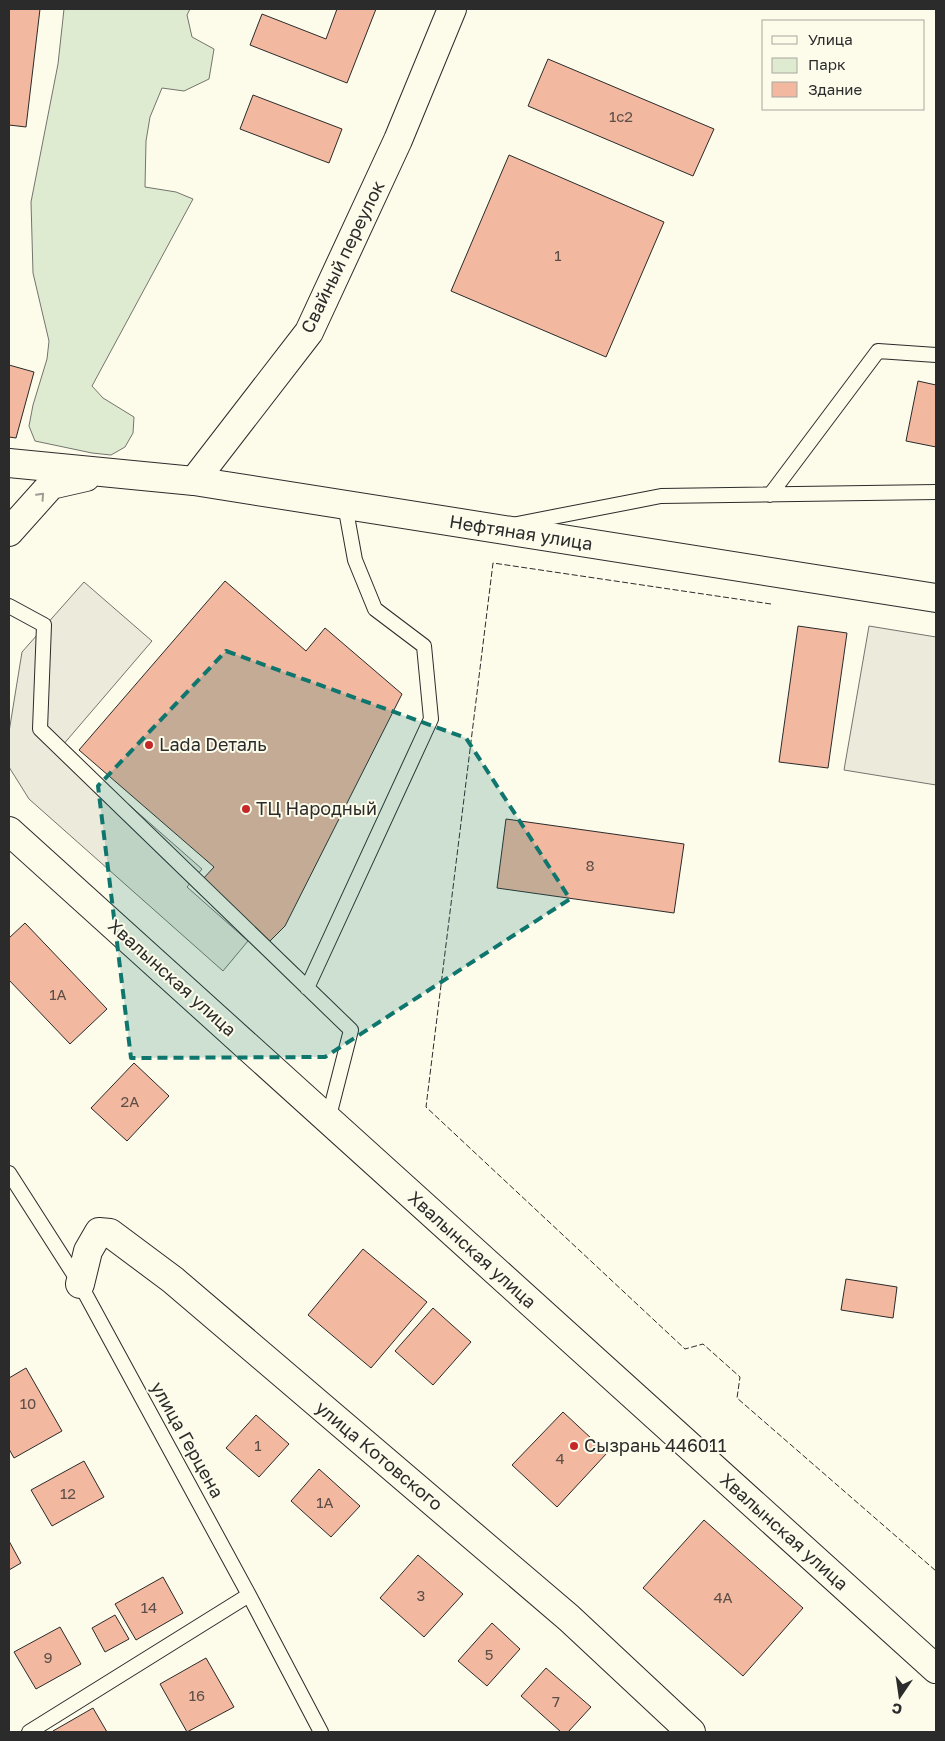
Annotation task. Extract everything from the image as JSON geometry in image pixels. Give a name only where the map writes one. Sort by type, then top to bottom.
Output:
[{"type":"street","name":"Свайный переулок","points":[[194,481],[309,332],[398,140],[452,9]]},
{"type":"street","name":"Нефтяная улица","points":[[9,462],[194,481],[936,598]]},
{"type":"street","points":[[9,532],[51,486],[105,472]]},
{"type":"street","name":"Хвалынская улица","points":[[9,831],[936,1669]]},
{"type":"street","name":"улица Котовского","points":[[80,1284],[88,1251],[99,1232],[110,1233],[173,1280],[562,1612],[691,1732]]},
{"type":"lane","points":[[770,495],[878,351],[936,355]]},
{"type":"lane","points":[[496,529],[661,496],[936,492]]},
{"type":"lane","points":[[307,988],[431,719],[424,646],[375,609],[355,560],[345,505]]},
{"type":"lane","points":[[9,606],[44,625],[40,729],[351,1030],[328,1120]]},
{"type":"lane","name":"улица Герцена","points":[[9,1173],[80,1284],[249,1595],[320,1732]]},
{"type":"lane","points":[[29,1732],[249,1595]]},
{"type":"highlighted area","points":[[226,651],[466,738],[570,899],[325,1057],[131,1058],[98,786]]},
{"type":"green space","points":[[64,9],[190,9],[187,15],[192,37],[214,49],[209,79],[184,91],[162,88],[150,117],[146,141],[145,187],[176,192],[193,199],[92,386],[103,398],[134,417],[133,433],[125,447],[111,455],[35,441],[29,426],[33,405],[47,359],[49,341],[33,273],[31,202],[58,64]]},
{"type":"shaded area","points":[[84,582],[152,641],[62,746],[202,869],[187,887],[248,941],[223,971],[29,799],[9,767],[9,732],[22,652]]},
{"type":"shaded area","points":[[869,626],[936,637],[936,785],[844,770]]},
{"type":"building","points":[[9,9],[40,9],[26,127],[9,125]]},
{"type":"building","points":[[337,9],[376,9],[347,83],[250,45],[262,14],[326,39]]},
{"type":"building","points":[[548,59],[714,129],[693,176],[528,106]]},
{"type":"building","points":[[253,95],[342,129],[329,163],[240,129]]},
{"type":"building","points":[[509,155],[664,222],[606,357],[451,291]]},
{"type":"building","points":[[9,365],[34,372],[16,438],[9,437]]},
{"type":"building","points":[[918,381],[936,385],[936,447],[906,441]]},
{"type":"building","name":"ТЦ Народный","points":[[225,581],[306,651],[325,628],[402,694],[285,926],[269,942],[202,880],[214,867],[79,750]]},
{"type":"building","points":[[798,626],[847,633],[828,768],[779,762]]},
{"type":"building","points":[[506,819],[684,844],[674,913],[497,888]]},
{"type":"building","points":[[25,923],[107,1009],[70,1044],[9,980],[9,938]]},
{"type":"building","points":[[134,1063],[169,1096],[127,1141],[91,1108]]},
{"type":"building","points":[[363,1249],[427,1302],[371,1368],[308,1315]]},
{"type":"building","points":[[846,1279],[897,1287],[893,1318],[841,1310]]},
{"type":"building","points":[[433,1308],[471,1342],[433,1385],[395,1351]]},
{"type":"building","points":[[26,1368],[62,1431],[14,1458],[9,1449],[9,1378]]},
{"type":"building","points":[[563,1412],[607,1453],[557,1507],[512,1465]]},
{"type":"building","points":[[256,1415],[289,1444],[259,1477],[226,1448]]},
{"type":"building","points":[[84,1461],[104,1497],[52,1526],[31,1490]]},
{"type":"building","points":[[319,1469],[360,1506],[331,1537],[291,1501]]},
{"type":"building","points":[[704,1520],[803,1608],[743,1676],[643,1588]]},
{"type":"building","points":[[9,1541],[21,1563],[9,1570]]},
{"type":"building","points":[[418,1555],[463,1594],[424,1637],[380,1598]]},
{"type":"building","points":[[163,1577],[183,1613],[136,1640],[115,1604]]},
{"type":"building","points":[[115,1615],[129,1639],[105,1652],[92,1628]]},
{"type":"building","points":[[492,1623],[520,1649],[487,1686],[458,1661]]},
{"type":"building","points":[[60,1627],[81,1664],[36,1689],[14,1652]]},
{"type":"building","points":[[206,1658],[234,1707],[187,1732],[160,1684]]},
{"type":"building","points":[[546,1668],[591,1707],[568,1732],[561,1732],[521,1696]]},
{"type":"building","points":[[93,1708],[107,1732],[53,1731]]},
{"type":"fence","points":[[771,604],[493,563],[426,1107],[685,1349],[703,1344],[740,1377],[737,1398],[936,1571]]},
{"type":"place","name":"Lada Dеталь","points":[[149,745]]},
{"type":"place","name":"ТЦ Народный","points":[[246,809]]},
{"type":"place","name":"Сызрань 446011","points":[[574,1446]]}]
